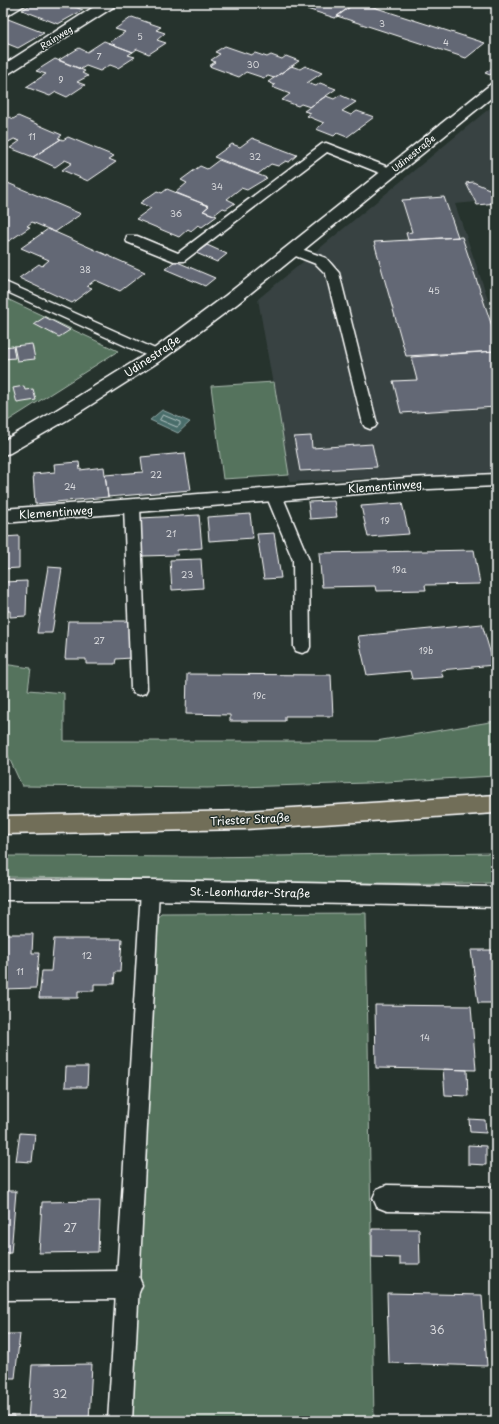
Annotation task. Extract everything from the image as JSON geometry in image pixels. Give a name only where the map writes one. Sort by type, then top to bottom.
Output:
[{"type":"main road","name":"Triester Straße","points":[[3,825],[246,820],[496,804]]},
{"type":"street","name":"Rainweg","points":[[3,71],[110,3]]},
{"type":"street","name":"Udinestraße","points":[[3,449],[60,416],[157,355],[231,300],[496,87]]},
{"type":"street","name":"Klementinweg","points":[[3,516],[407,484],[496,480]]},
{"type":"street","name":"St.-Leonharder-Straße","points":[[3,890],[150,890],[496,897]]},
{"type":"street","points":[[387,1198],[496,1200]]},
{"type":"street","points":[[3,1286],[128,1285]]},
{"type":"lane","points":[[3,15],[23,3]]},
{"type":"lane","points":[[132,239],[179,258],[326,147],[389,172]]},
{"type":"lane","points":[[293,250],[320,261],[332,273],[370,424]]},
{"type":"lane","points":[[3,285],[157,355]]},
{"type":"lane","points":[[274,495],[301,560],[302,647]]},
{"type":"lane","points":[[132,506],[139,689]]},
{"type":"lane","points":[[120,1421],[150,890]]},
{"type":"shaded area","points":[[496,103],[496,200],[455,204],[496,322],[496,473],[290,482],[258,299]]},
{"type":"green space","points":[[3,297],[118,351],[3,424]]},
{"type":"green space","points":[[274,382],[289,475],[223,479],[211,386]]},
{"type":"green space","points":[[3,664],[31,668],[28,690],[64,693],[64,741],[376,741],[496,721],[496,776],[367,783],[207,788],[22,786],[3,745]]},
{"type":"green space","points":[[496,853],[496,883],[373,883],[3,877],[3,856],[201,857]]},
{"type":"green space","points":[[366,913],[374,1421],[126,1421],[155,923],[162,914]]},
{"type":"water","points":[[162,410],[190,422],[178,433],[150,420]]},
{"type":"building","points":[[34,3],[65,3],[83,10],[58,24],[22,10]]},
{"type":"building","points":[[288,3],[350,3],[354,4],[335,18]]},
{"type":"building","points":[[355,3],[361,3],[485,43],[466,58],[337,16]]},
{"type":"building","points":[[132,17],[161,27],[156,30],[165,33],[157,40],[166,43],[149,54],[137,49],[133,52],[109,43],[125,32],[115,29]]},
{"type":"building","points":[[8,19],[44,33],[18,48],[3,42],[3,21]]},
{"type":"building","points":[[104,41],[133,52],[128,55],[135,57],[118,68],[110,65],[100,71],[86,66],[81,69],[59,60],[79,48],[87,52]]},
{"type":"building","points":[[225,46],[251,55],[255,53],[267,57],[271,55],[282,59],[286,56],[299,61],[274,78],[268,76],[264,78],[246,72],[239,77],[209,66],[215,62],[211,60],[220,54],[215,52]]},
{"type":"building","points":[[55,59],[85,71],[82,73],[88,76],[77,82],[85,85],[67,97],[56,92],[50,96],[26,87],[46,74],[36,71]]},
{"type":"building","points":[[291,66],[300,69],[305,66],[322,73],[307,83],[316,86],[320,83],[336,89],[310,107],[301,104],[298,106],[282,100],[290,94],[272,87],[275,85],[268,82]]},
{"type":"building","points":[[495,66],[496,70],[490,75],[485,73]]},
{"type":"building","points":[[340,95],[356,102],[342,111],[351,115],[357,111],[374,117],[347,137],[337,133],[334,136],[316,129],[324,123],[307,116],[311,113],[304,111],[326,96],[334,99]]},
{"type":"building","points":[[18,116],[62,135],[58,138],[61,139],[33,157],[10,148],[20,141],[14,139],[3,145],[3,121],[10,117],[13,119]]},
{"type":"building","points":[[68,137],[114,156],[109,159],[116,162],[88,181],[62,170],[72,163],[65,160],[55,167],[33,157],[61,139],[63,140]]},
{"type":"building","points":[[252,138],[297,155],[289,162],[286,161],[278,166],[271,164],[258,174],[214,157],[232,144],[240,147]]},
{"type":"building","points":[[219,160],[267,178],[247,190],[241,188],[227,199],[235,203],[226,209],[223,208],[214,215],[203,211],[209,206],[175,193],[187,183],[181,180],[200,166],[207,169]]},
{"type":"building","points":[[3,181],[81,214],[55,232],[32,222],[27,226],[30,227],[9,241],[3,239]]},
{"type":"building","points":[[473,182],[489,189],[496,182],[496,203],[477,205],[466,183]]},
{"type":"building","points":[[167,189],[209,206],[203,211],[217,216],[202,227],[198,225],[191,231],[188,229],[179,237],[136,219],[151,208],[140,203],[157,191],[162,193]]},
{"type":"building","points":[[444,197],[458,237],[408,240],[406,233],[412,232],[402,200]]},
{"type":"building","points":[[48,229],[145,272],[120,291],[95,280],[87,286],[92,288],[72,303],[19,278],[39,264],[42,266],[49,260],[21,248]]},
{"type":"building","points":[[462,237],[496,338],[496,351],[406,356],[374,242]]},
{"type":"building","points":[[207,245],[227,254],[217,262],[196,253]]},
{"type":"building","points":[[175,261],[215,278],[205,286],[165,269]]},
{"type":"building","points":[[45,317],[70,330],[59,337],[34,324]]},
{"type":"building","points":[[32,344],[35,359],[17,361],[14,346]]},
{"type":"building","points":[[13,346],[15,358],[4,359],[3,347]]},
{"type":"building","points":[[496,351],[496,407],[401,413],[393,381],[417,380],[411,357]]},
{"type":"building","points":[[24,386],[25,390],[33,389],[36,400],[17,403],[13,388]]},
{"type":"building","points":[[311,436],[312,448],[372,444],[377,467],[300,471],[294,437]]},
{"type":"building","points":[[185,453],[191,490],[108,497],[105,475],[143,472],[141,457]]},
{"type":"building","points":[[79,462],[80,470],[104,467],[108,497],[35,504],[33,474],[55,472],[54,464]]},
{"type":"building","points":[[334,501],[337,517],[310,519],[308,502]]},
{"type":"building","points":[[402,503],[409,534],[368,537],[361,506]]},
{"type":"building","points":[[250,514],[253,538],[209,541],[207,517]]},
{"type":"building","points":[[199,515],[202,548],[177,550],[178,555],[142,556],[141,518]]},
{"type":"building","points":[[274,533],[281,578],[264,579],[257,534]]},
{"type":"building","points":[[19,536],[19,568],[3,569],[3,537]]},
{"type":"building","points":[[474,550],[480,584],[425,585],[426,590],[376,591],[375,586],[322,587],[319,553]]},
{"type":"building","points":[[201,559],[203,588],[172,590],[170,560]]},
{"type":"building","points":[[48,567],[62,568],[52,633],[37,633]]},
{"type":"building","points":[[27,581],[26,616],[10,617],[10,611],[3,611],[3,582]]},
{"type":"building","points":[[68,621],[133,621],[131,658],[116,659],[115,664],[86,664],[86,659],[65,659]]},
{"type":"building","points":[[482,624],[494,665],[441,670],[443,677],[412,679],[410,671],[367,675],[358,636]]},
{"type":"building","points":[[187,674],[331,675],[333,716],[285,716],[285,721],[230,721],[230,715],[186,714]]},
{"type":"building","points":[[3,934],[33,934],[32,953],[39,953],[36,988],[3,989]]},
{"type":"building","points":[[54,939],[122,939],[120,972],[115,972],[114,984],[94,984],[94,991],[78,991],[78,998],[39,998],[42,971],[51,971]]},
{"type":"building","points":[[471,950],[496,950],[496,1003],[478,1003]]},
{"type":"building","points":[[375,1005],[471,1006],[476,1070],[376,1068]]},
{"type":"building","points":[[66,1067],[88,1067],[87,1087],[65,1087]]},
{"type":"building","points":[[443,1069],[467,1070],[468,1096],[445,1095]]},
{"type":"building","points":[[469,1119],[485,1120],[486,1133],[470,1132]]},
{"type":"building","points":[[20,1133],[35,1134],[32,1162],[16,1161]]},
{"type":"building","points":[[468,1145],[486,1146],[486,1165],[468,1164]]},
{"type":"building","points":[[3,1191],[16,1191],[11,1253],[3,1253]]},
{"type":"building","points":[[100,1201],[98,1252],[39,1253],[42,1202]]},
{"type":"building","points":[[372,1229],[419,1229],[420,1264],[400,1264],[400,1258],[372,1257]]},
{"type":"building","points":[[387,1293],[482,1295],[487,1366],[389,1363]]},
{"type":"building","points":[[3,1334],[20,1334],[15,1378],[3,1378]]},
{"type":"building","points":[[92,1364],[89,1421],[28,1421],[32,1365]]},
{"type":"building","points":[[3,1416],[14,1416],[13,1421],[3,1421]]}]
